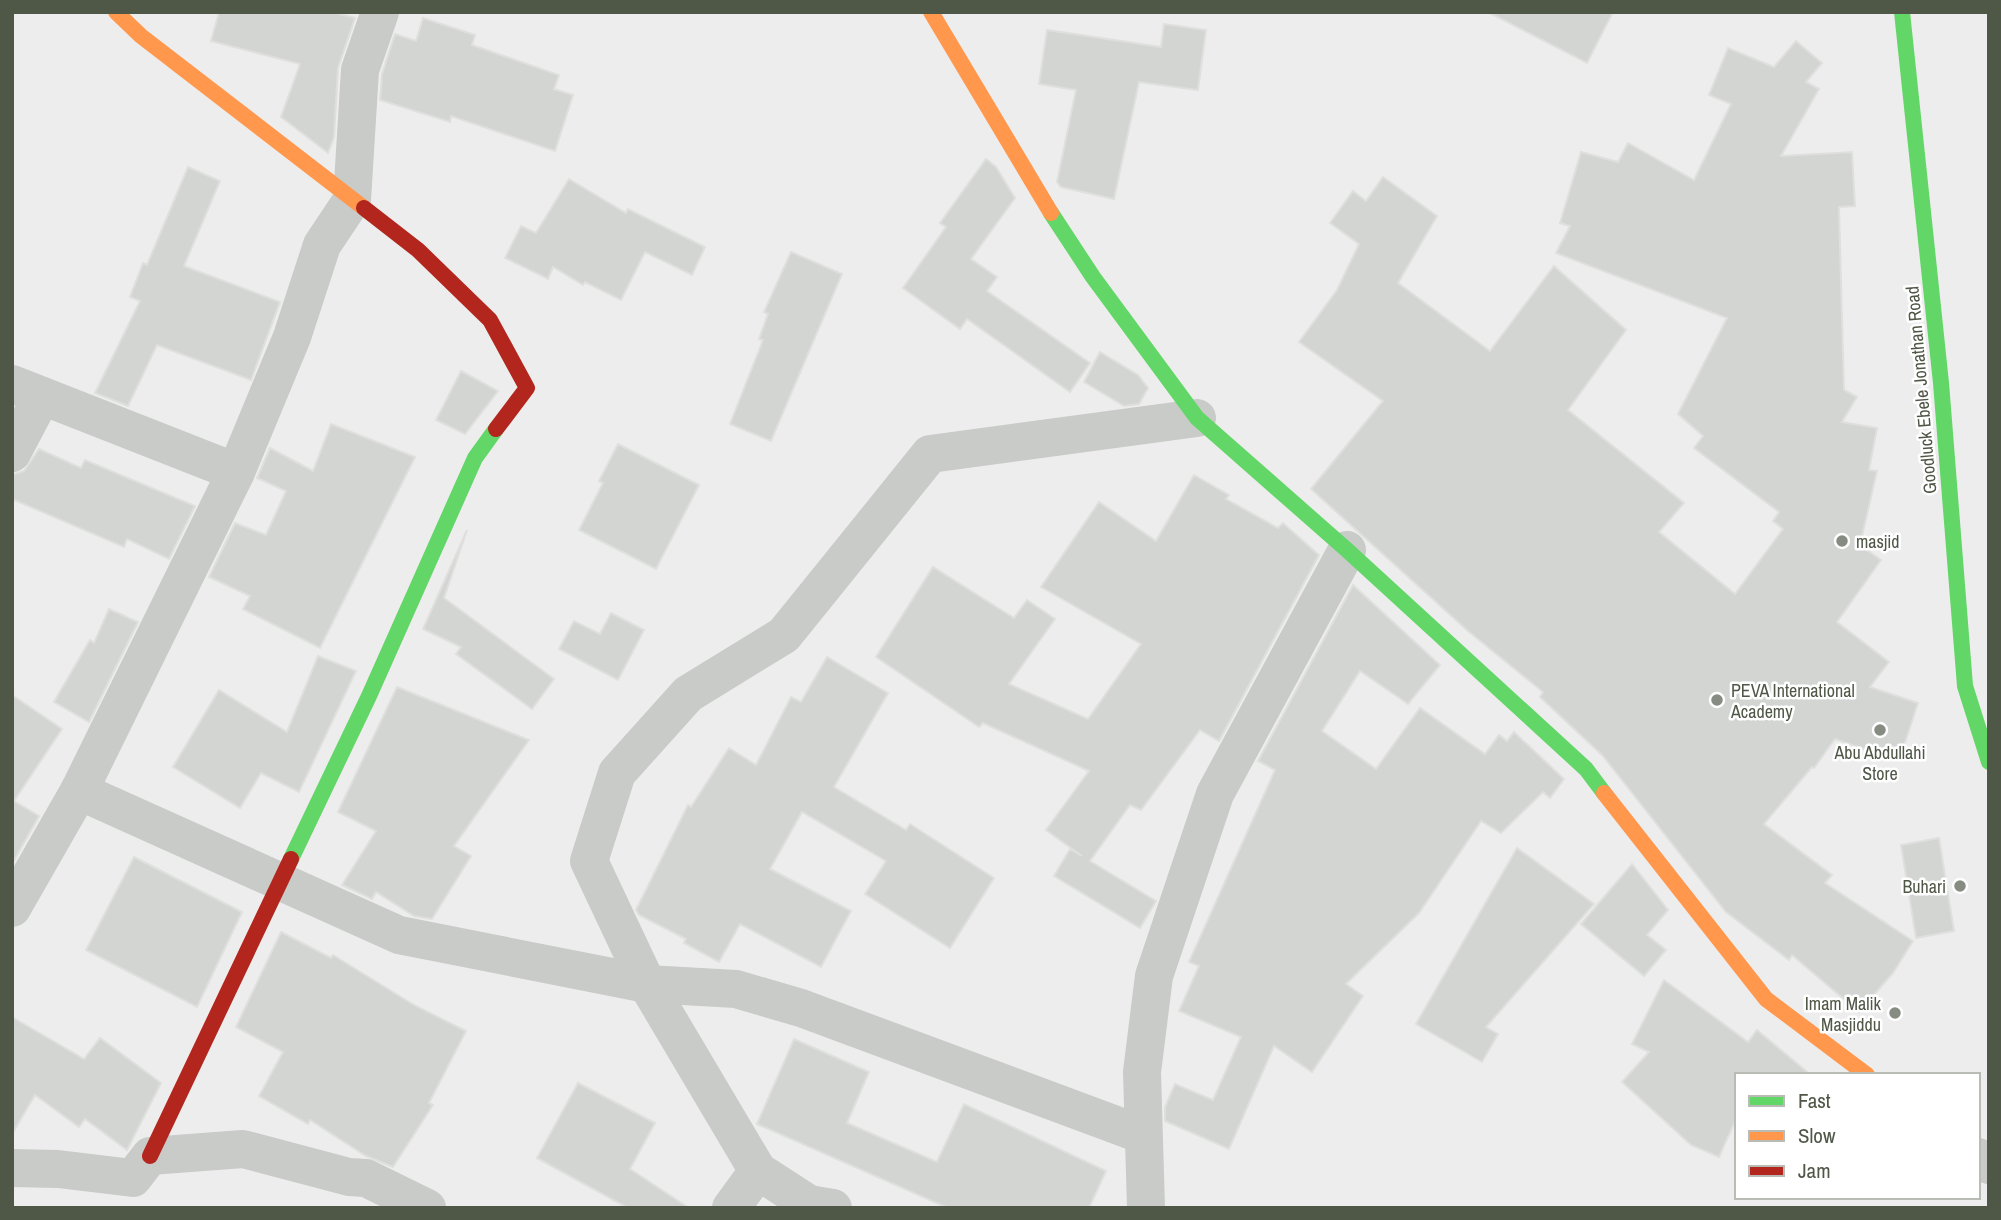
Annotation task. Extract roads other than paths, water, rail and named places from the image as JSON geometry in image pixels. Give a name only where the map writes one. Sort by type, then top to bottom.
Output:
[{"type":"street","points":[[116,12],[141,36],[418,250],[491,320],[527,388],[475,458],[369,696],[134,1181]]},
{"type":"street","points":[[12,908],[79,791],[236,472],[292,337],[322,245],[352,200],[360,71],[380,12]]},
{"type":"street","points":[[931,12],[1021,167],[1093,277],[1197,418],[1347,550],[1586,769],[1766,999],[1864,1073]]},
{"type":"street","name":"Goodluck Ebele Jonathan Road","points":[[1902,12],[1941,383],[1965,686],[1989,762]]},
{"type":"street","points":[[12,453],[27,390],[236,472]]},
{"type":"street","points":[[833,1208],[809,1204],[758,1171],[647,984],[589,861],[617,773],[688,694],[784,635],[930,454],[1197,418]]},
{"type":"street","points":[[1146,1208],[1142,1072],[1154,976],[1215,794],[1347,550]]},
{"type":"street","points":[[79,791],[399,935],[647,984],[736,989],[801,1008],[1143,1135]]},
{"type":"street","points":[[12,1168],[58,1169],[134,1181],[243,1149],[349,1177],[366,1178],[427,1208]]},
{"type":"street","points":[[731,1208],[758,1171]]},
{"type":"place","name":"masjid","points":[[1842,541]]},
{"type":"place","name":"PEVA International Academy","points":[[1717,700]]},
{"type":"place","name":"Abu Abdullahi Store","points":[[1880,730]]},
{"type":"place","name":"Buhari","points":[[1960,886]]},
{"type":"place","name":"Imam Malik Masjiddu","points":[[1895,1013]]}]
